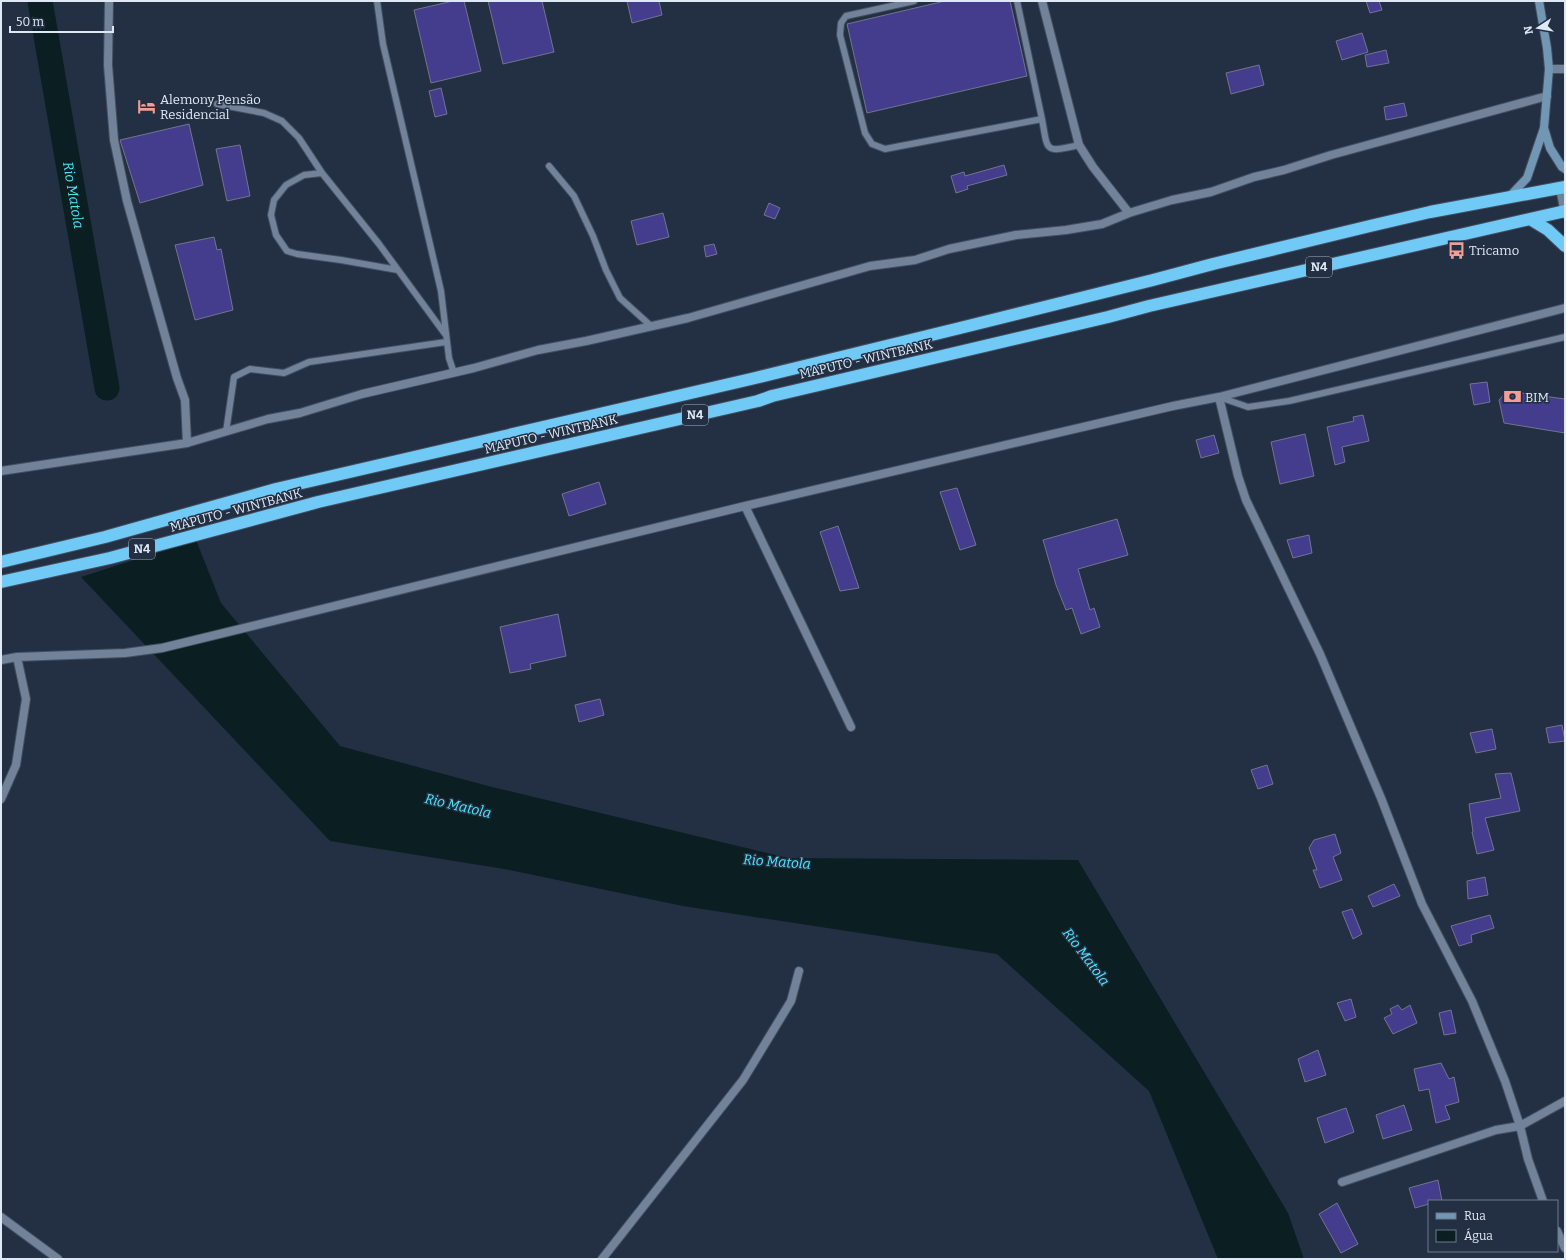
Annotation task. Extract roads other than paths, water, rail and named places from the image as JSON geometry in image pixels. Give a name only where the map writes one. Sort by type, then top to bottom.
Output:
[{"type":"highway","name":"N4","points":[[1509,197],[1562,187]]},
{"type":"highway","name":"MAPUTO - WINTBANK","points":[[1,562],[105,537],[283,487],[751,379],[1370,226],[1430,212],[1509,197]]},
{"type":"highway","name":"N4","points":[[1530,219],[1565,212]]},
{"type":"highway","name":"MAPUTO - WINTBANK","points":[[1,582],[110,558],[318,502],[758,401],[780,394],[1108,317],[1172,300],[1530,219]]},
{"type":"highway","points":[[1530,219],[1548,230],[1565,246]]},
{"type":"street","points":[[109,1],[108,66],[114,140],[127,201],[177,378],[185,400],[188,443]]},
{"type":"street","points":[[1042,1],[1078,146],[1129,213]]},
{"type":"street","points":[[1509,197],[1527,178],[1544,128],[1549,69],[1539,1]]},
{"type":"street","points":[[1549,69],[1565,69]]},
{"type":"street","points":[[1,471],[188,443],[268,419],[300,413],[362,394],[538,350],[586,341],[695,316],[870,266],[915,260],[949,249],[1016,235],[1066,230],[1102,224],[1129,213],[1172,200],[1211,192],[1330,155],[1547,96]]},
{"type":"street","points":[[1544,128],[1550,148],[1562,167],[1565,169]]},
{"type":"street","points":[[1562,187],[1565,212]]},
{"type":"street","points":[[1,660],[16,657],[125,653],[162,648],[745,506],[1173,406],[1219,397],[1565,310]]},
{"type":"street","points":[[1219,397],[1238,476],[1246,500],[1320,654],[1381,798],[1422,904],[1472,1001],[1505,1081],[1520,1126],[1528,1159],[1543,1200]]},
{"type":"street","points":[[745,506],[852,727]]},
{"type":"street","points":[[1,799],[16,766],[26,699],[16,657]]},
{"type":"street","points":[[602,1259],[743,1080],[791,1001],[799,971]]},
{"type":"street","points":[[1342,1182],[1496,1130],[1520,1126],[1565,1101]]},
{"type":"street","points":[[1,1217],[58,1259]]},
{"type":"street","points":[[1558,1233],[1565,1248]]},
{"type":"lane","points":[[384,1],[377,2],[383,44],[441,291],[446,342],[449,358],[454,372]]},
{"type":"lane","points":[[914,1],[846,16],[841,23],[840,35],[863,126],[865,133],[872,144],[885,149],[1042,119]]},
{"type":"lane","points":[[1017,1],[1046,144],[1056,150],[1078,146]]},
{"type":"lane","points":[[217,104],[264,113],[282,121],[299,138],[322,173],[379,244],[445,334]]},
{"type":"lane","points":[[549,166],[574,196],[593,236],[606,270],[620,298],[651,326]]},
{"type":"lane","points":[[322,173],[304,175],[286,185],[274,200],[270,215],[276,235],[287,251],[297,254],[398,270]]},
{"type":"lane","points":[[1219,397],[1248,407],[1288,401],[1565,337]]},
{"type":"lane","points":[[226,432],[234,377],[250,369],[284,374],[309,362],[446,342]]},
{"type":"water","points":[[196,540],[221,603],[340,746],[488,786],[788,858],[1078,860],[1288,1213],[1304,1259],[1218,1259],[1149,1091],[997,954],[683,906],[504,869],[330,841],[81,577]]},
{"type":"waterway","name":"Rio Matola","points":[[40,1],[107,388]]},
{"type":"place","name":"Alemony Pensão Residencial","points":[[147,106]]},
{"type":"place","name":"Tricamo","points":[[1456,250]]},
{"type":"place","name":"BIM","points":[[1512,397]]}]
